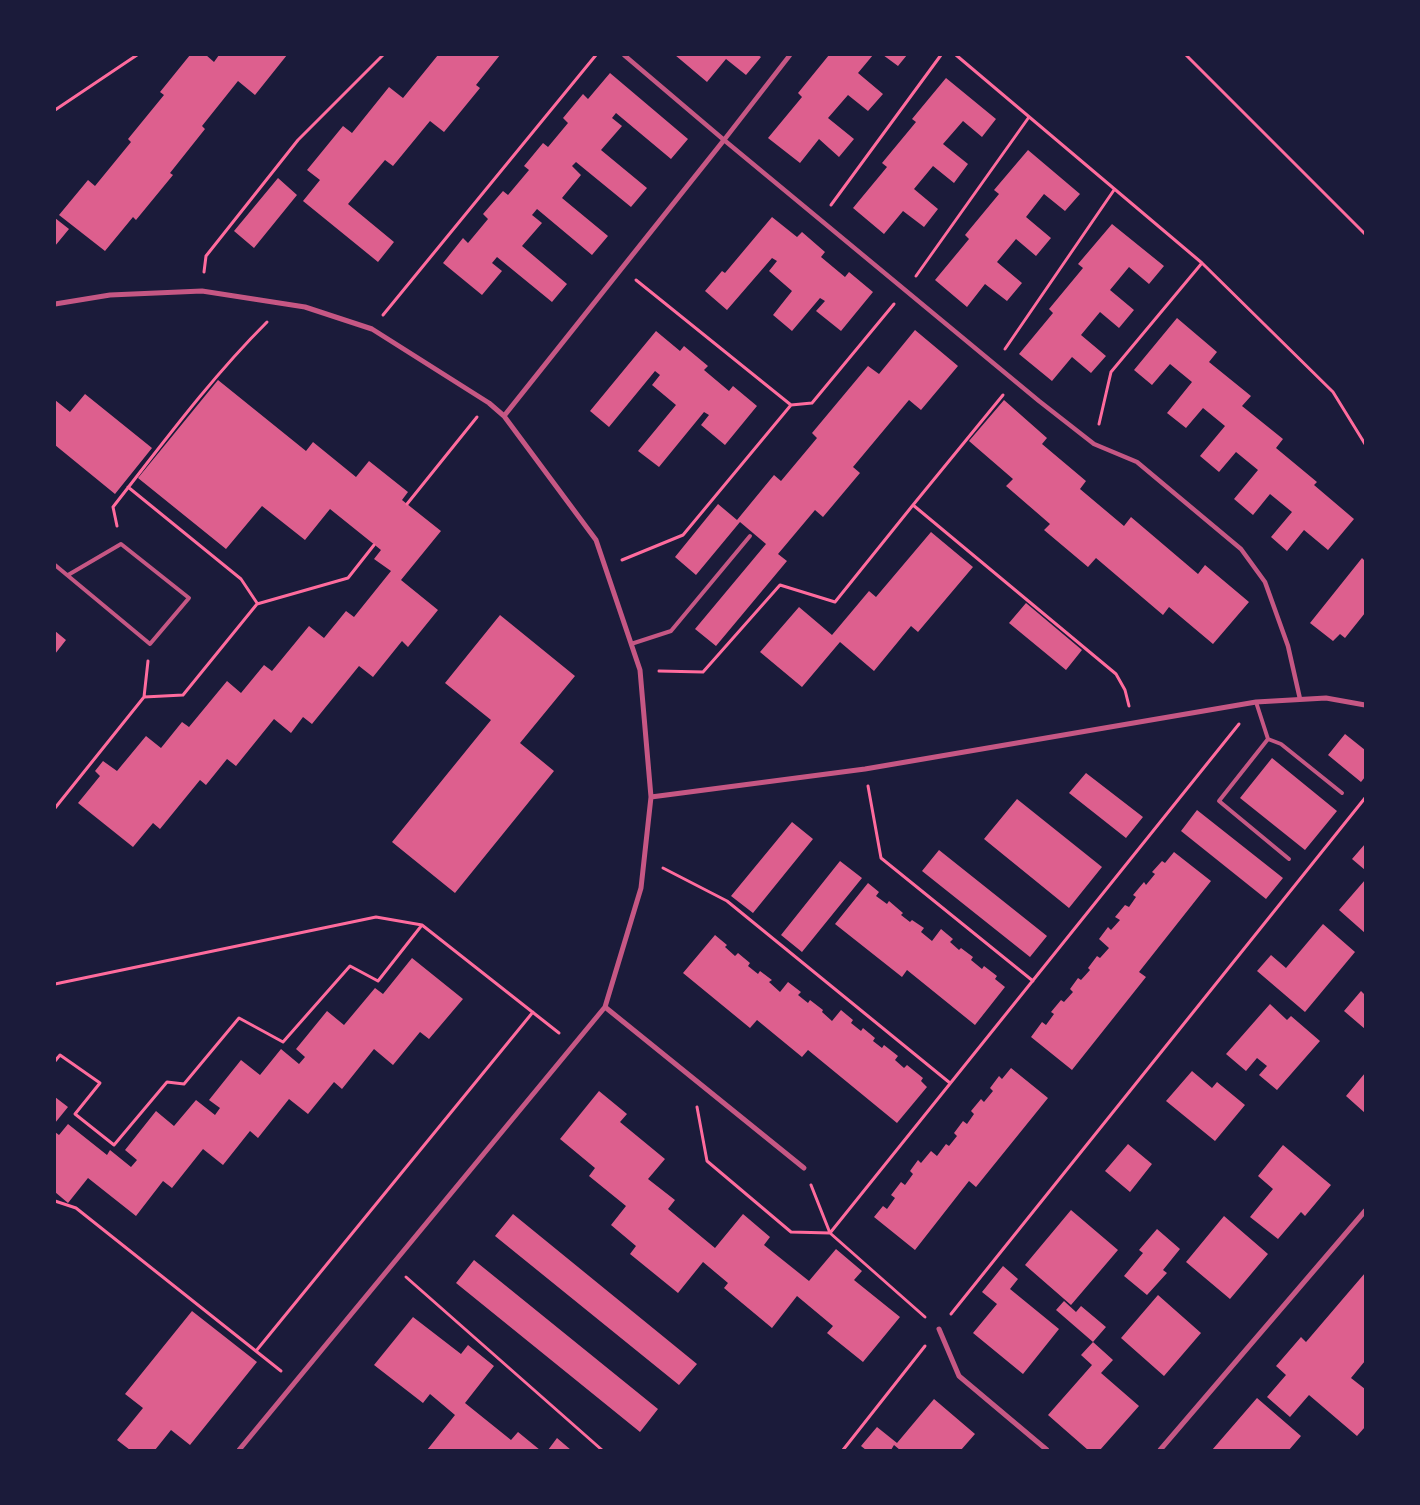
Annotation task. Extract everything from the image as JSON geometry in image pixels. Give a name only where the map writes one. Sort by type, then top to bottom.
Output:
[{"type":"street","points":[[624,55],[1015,381],[1094,444],[1138,462],[1241,549],[1265,582],[1288,646],[1300,699]]},
{"type":"street","points":[[504,416],[790,55]]},
{"type":"street","points":[[55,304],[110,295],[202,291],[305,307],[372,329],[489,403],[504,416],[596,540],[640,670],[651,797],[641,888],[605,1007],[239,1450]]},
{"type":"street","points":[[651,797],[865,768],[1256,702],[1326,698],[1365,705]]},
{"type":"street","points":[[605,1007],[804,1168]]},
{"type":"street","points":[[1160,1450],[1365,1211]]},
{"type":"street","points":[[939,1330],[960,1376],[1047,1450]]},
{"type":"lane","points":[[632,644],[671,631],[750,536]]},
{"type":"lane","points":[[55,564],[68,575],[150,644],[189,598],[121,544],[68,575]]},
{"type":"lane","points":[[1256,702],[1268,739]]},
{"type":"lane","points":[[1268,739],[1281,744],[1342,793]]},
{"type":"lane","points":[[1268,739],[1218,800],[1289,859]]},
{"type":"path","points":[[55,110],[137,55]]},
{"type":"path","points":[[202,291],[206,256],[298,140],[382,55]]},
{"type":"path","points":[[372,329],[596,55]]},
{"type":"path","points":[[820,220],[941,55]]},
{"type":"path","points":[[956,55],[1202,263],[1333,392],[1365,444]]},
{"type":"path","points":[[1186,55],[1365,234]]},
{"type":"path","points":[[621,268],[791,405],[812,403],[905,291],[1029,117]]},
{"type":"path","points":[[994,364],[1114,190]]},
{"type":"path","points":[[1094,444],[1111,372],[1202,263]]},
{"type":"path","points":[[121,544],[113,507],[194,402],[234,355],[285,304]]},
{"type":"path","points":[[640,670],[703,672],[780,585],[835,602],[1015,381]]},
{"type":"path","points":[[407,504],[489,403]]},
{"type":"path","points":[[606,566],[683,535],[791,405]]},
{"type":"path","points":[[128,487],[242,579],[257,604]]},
{"type":"path","points":[[913,505],[1116,674],[1125,690],[1134,723]]},
{"type":"path","points":[[144,697],[183,695],[257,604],[348,578],[374,545]]},
{"type":"path","points":[[55,808],[144,697],[150,644]]},
{"type":"path","points":[[830,1233],[1256,702]]},
{"type":"path","points":[[865,768],[882,858],[1033,981]]},
{"type":"path","points":[[843,1450],[1365,798]]},
{"type":"path","points":[[644,859],[727,901],[950,1083]]},
{"type":"path","points":[[55,984],[376,917],[422,925],[574,1045]]},
{"type":"path","points":[[55,1061],[60,1055],[100,1083],[75,1114],[114,1144],[167,1082],[184,1084],[239,1018],[283,1042],[350,966],[378,980],[422,925]]},
{"type":"path","points":[[256,1351],[532,1012]]},
{"type":"path","points":[[692,1077],[706,1161],[791,1232],[830,1233]]},
{"type":"path","points":[[804,1168],[830,1233],[939,1330]]},
{"type":"path","points":[[55,1201],[76,1208],[295,1382]]},
{"type":"path","points":[[392,1264],[602,1450]]},
{"type":"building","points":[[190,55],[206,55],[214,62],[219,55],[287,55],[255,95],[238,81],[202,126],[205,129],[170,173],[173,175],[136,220],[133,217],[105,251],[59,215],[88,180],[95,186],[131,142],[128,139],[164,95],[160,92]]},
{"type":"building","points":[[438,55],[500,55],[476,85],[480,88],[444,132],[430,121],[393,166],[385,160],[348,204],[394,242],[378,262],[303,201],[320,180],[307,170],[343,126],[352,133],[389,87],[403,98]]},
{"type":"building","points":[[675,55],[758,55],[761,57],[746,75],[726,59],[707,82]]},
{"type":"building","points":[[829,55],[873,55],[858,73],[883,94],[868,111],[848,95],[828,118],[854,139],[839,157],[819,139],[800,163],[768,138],[802,97],[798,93]]},
{"type":"building","points":[[883,55],[907,55],[898,66]]},
{"type":"building","points":[[610,73],[688,139],[671,159],[616,113],[612,118],[622,126],[601,150],[647,188],[631,207],[576,162],[572,166],[581,175],[562,198],[608,236],[592,255],[537,209],[532,215],[542,223],[522,246],[567,284],[552,302],[497,257],[492,263],[502,271],[482,295],[443,263],[463,238],[468,243],[488,219],[483,214],[503,191],[508,195],[529,170],[524,166],[543,143],[548,147],[568,123],[563,118],[583,94],[588,99]]},
{"type":"building","points":[[946,78],[996,119],[982,137],[963,121],[943,144],[968,164],[954,183],[933,166],[914,189],[938,209],[924,227],[903,211],[884,234],[853,208],[887,167],[882,163],[916,122],[912,119]]},
{"type":"building","points":[[1028,150],[1080,194],[1065,211],[1044,194],[1026,217],[1051,238],[1036,256],[1016,239],[997,262],[1022,283],[1007,301],[985,284],[967,307],[935,280],[969,239],[965,235],[999,194],[994,190]]},
{"type":"building","points":[[278,178],[297,195],[254,248],[234,231]]},
{"type":"building","points":[[772,217],[797,237],[802,232],[825,252],[821,257],[845,277],[849,272],[873,292],[841,331],[816,311],[825,301],[820,298],[792,331],[773,315],[792,291],[769,271],[777,261],[772,258],[727,310],[705,291],[722,271],[725,273]]},
{"type":"building","points":[[55,218],[69,229],[55,246]]},
{"type":"building","points":[[1112,224],[1164,266],[1149,284],[1129,267],[1110,290],[1134,310],[1119,328],[1100,312],[1081,335],[1106,356],[1091,373],[1072,357],[1052,381],[1019,354],[1053,313],[1049,309],[1083,268],[1078,264]]},
{"type":"building","points":[[1177,318],[1217,352],[1209,362],[1251,396],[1242,406],[1283,439],[1276,448],[1317,482],[1314,485],[1354,519],[1328,550],[1304,530],[1287,551],[1271,537],[1292,512],[1270,494],[1253,515],[1234,499],[1258,470],[1236,452],[1219,472],[1200,456],[1225,426],[1203,408],[1186,428],[1167,413],[1192,382],[1170,364],[1152,385],[1134,370]]},
{"type":"building","points":[[915,330],[958,366],[921,410],[909,400],[853,467],[860,473],[823,517],[815,510],[778,554],[787,561],[716,646],[695,629],[766,544],[740,522],[696,575],[675,557],[718,504],[737,520],[774,475],[781,481],[817,438],[812,433],[868,366],[879,374]]},
{"type":"building","points":[[656,331],[680,351],[684,346],[708,366],[704,370],[729,391],[733,386],[757,406],[725,445],[701,425],[709,415],[704,412],[659,467],[638,451],[676,405],[652,385],[660,375],[655,371],[609,427],[590,411]]},
{"type":"building","points":[[218,380],[306,451],[313,442],[356,477],[369,461],[408,492],[402,500],[441,531],[401,580],[438,610],[408,647],[402,641],[373,677],[359,666],[312,724],[303,717],[291,733],[274,719],[236,766],[227,759],[206,785],[200,780],[160,829],[153,823],[133,847],[78,803],[100,776],[95,771],[103,761],[117,771],[146,736],[161,748],[182,722],[189,727],[227,681],[241,693],[264,665],[272,671],[309,626],[324,638],[346,611],[354,617],[391,571],[374,559],[381,550],[330,509],[305,540],[262,506],[226,549],[138,478]]},
{"type":"building","points":[[85,394],[152,448],[115,494],[55,445],[55,400],[70,412]]},
{"type":"building","points":[[1004,400],[1047,438],[1042,444],[1086,481],[1080,489],[1124,526],[1131,517],[1198,574],[1205,565],[1249,602],[1213,644],[1169,607],[1163,615],[1096,558],[1088,567],[1044,530],[1050,524],[1006,486],[1013,479],[969,441]]},
{"type":"building","points":[[931,532],[973,567],[918,632],[911,626],[874,671],[840,642],[802,687],[760,652],[799,607],[832,635],[869,591],[876,597]]},
{"type":"building","points":[[1362,558],[1365,561],[1365,613],[1345,638],[1340,634],[1333,641],[1310,623]]},
{"type":"building","points":[[1026,603],[1082,650],[1066,670],[1009,623]]},
{"type":"building","points":[[500,615],[575,676],[520,743],[554,771],[455,893],[392,842],[491,720],[445,683]]},
{"type":"building","points":[[55,631],[66,640],[55,654]]},
{"type":"building","points":[[1345,734],[1365,750],[1365,777],[1361,782],[1328,755]]},
{"type":"building","points":[[1272,758],[1337,811],[1305,850],[1240,798]]},
{"type":"building","points":[[1086,773],[1143,817],[1126,838],[1069,793]]},
{"type":"building","points":[[1017,799],[1102,867],[1069,908],[984,839]]},
{"type":"building","points":[[1197,810],[1283,878],[1266,899],[1181,831]]},
{"type":"building","points":[[792,822],[813,839],[753,913],[731,896]]},
{"type":"building","points":[[1365,844],[1365,870],[1352,859]]},
{"type":"building","points":[[939,850],[1047,936],[1030,957],[922,871]]},
{"type":"building","points":[[1174,852],[1211,881],[1139,972],[1146,977],[1072,1070],[1031,1037],[1042,1022],[1046,1025],[1054,1014],[1051,1012],[1061,1000],[1064,1002],[1073,992],[1070,989],[1078,978],[1081,980],[1090,970],[1088,968],[1097,956],[1100,958],[1109,948],[1099,939],[1108,927],[1111,930],[1120,920],[1115,917],[1125,905],[1129,907],[1136,897],[1133,895],[1144,882],[1146,885],[1155,874],[1152,872],[1162,861],[1165,863]]},
{"type":"building","points":[[840,861],[862,878],[802,952],[781,935]]},
{"type":"building","points":[[1365,880],[1365,933],[1339,910]]},
{"type":"building","points":[[868,883],[879,892],[876,896],[887,904],[889,901],[910,922],[912,920],[924,928],[921,932],[932,941],[941,929],[953,939],[950,942],[959,950],[961,948],[973,957],[971,960],[982,969],[984,966],[997,976],[995,979],[1005,987],[975,1025],[907,970],[902,977],[835,924]]},
{"type":"building","points":[[1323,924],[1355,952],[1305,1012],[1257,971],[1271,955],[1286,968]]},
{"type":"building","points":[[715,935],[727,945],[725,947],[735,956],[738,953],[750,963],[748,966],[758,974],[760,971],[772,980],[769,982],[780,992],[788,982],[801,992],[798,995],[808,1003],[810,1000],[823,1010],[822,1012],[832,1021],[841,1010],[853,1020],[851,1023],[861,1031],[863,1028],[875,1038],[873,1041],[882,1048],[884,1045],[898,1056],[895,1060],[904,1068],[907,1065],[923,1078],[921,1081],[927,1087],[897,1123],[808,1050],[802,1057],[757,1020],[750,1028],[683,973]]},
{"type":"building","points":[[412,958],[463,999],[429,1039],[420,1032],[393,1065],[374,1049],[342,1089],[334,1082],[308,1114],[289,1099],[258,1138],[250,1131],[223,1165],[203,1149],[172,1188],[163,1181],[136,1216],[88,1178],[68,1203],[55,1192],[55,1132],[59,1135],[68,1124],[107,1155],[110,1150],[131,1167],[137,1160],[125,1150],[156,1111],[174,1126],[196,1100],[215,1115],[220,1108],[209,1100],[241,1060],[260,1075],[281,1049],[299,1064],[305,1057],[296,1049],[327,1011],[344,1025],[375,988],[383,994]]},
{"type":"building","points":[[1361,991],[1365,995],[1365,1029],[1344,1011]]},
{"type":"building","points":[[1270,1004],[1287,1020],[1291,1016],[1320,1041],[1277,1090],[1259,1075],[1267,1066],[1257,1058],[1246,1071],[1226,1054]]},
{"type":"building","points":[[1011,1068],[1048,1098],[976,1187],[969,1181],[915,1250],[874,1217],[883,1206],[887,1209],[895,1198],[891,1195],[901,1182],[905,1185],[913,1174],[910,1171],[918,1160],[921,1163],[931,1151],[937,1156],[946,1144],[949,1146],[957,1136],[954,1133],[963,1121],[967,1124],[974,1114],[971,1111],[981,1099],[984,1102],[993,1091],[990,1088],[999,1076],[1002,1079]]},
{"type":"building","points":[[1192,1071],[1212,1088],[1217,1082],[1245,1105],[1215,1141],[1166,1101]]},
{"type":"building","points":[[1365,1073],[1365,1113],[1346,1096]]},
{"type":"building","points":[[599,1091],[627,1114],[620,1122],[665,1159],[648,1179],[675,1200],[668,1209],[715,1248],[743,1214],[770,1237],[764,1245],[809,1281],[836,1249],[862,1271],[854,1280],[900,1317],[863,1362],[827,1333],[833,1326],[797,1296],[772,1328],[724,1288],[728,1283],[703,1262],[678,1293],[630,1254],[636,1246],[611,1225],[626,1206],[589,1176],[595,1168],[560,1139]]},
{"type":"building","points":[[55,1097],[68,1107],[55,1123]]},
{"type":"building","points":[[1128,1144],[1152,1164],[1130,1192],[1105,1171]]},
{"type":"building","points":[[1283,1145],[1331,1185],[1305,1216],[1301,1212],[1278,1239],[1250,1217],[1273,1189],[1258,1176]]},
{"type":"building","points":[[1071,1210],[1118,1250],[1071,1305],[1025,1265]]},
{"type":"building","points":[[513,1214],[697,1364],[679,1385],[495,1236]]},
{"type":"building","points":[[1224,1216],[1268,1254],[1230,1299],[1186,1262]]},
{"type":"building","points":[[1157,1229],[1180,1249],[1163,1270],[1167,1273],[1147,1295],[1124,1276],[1143,1253],[1139,1250]]},
{"type":"building","points":[[474,1260],[658,1409],[640,1432],[456,1283]]},
{"type":"building","points":[[1003,1266],[1018,1279],[1010,1289],[1059,1329],[1023,1374],[973,1333],[997,1304],[982,1292]]},
{"type":"building","points":[[1365,1273],[1365,1361],[1351,1378],[1365,1389],[1365,1427],[1357,1436],[1309,1395],[1290,1417],[1267,1397],[1286,1375],[1276,1366],[1301,1337],[1306,1342]]},
{"type":"building","points":[[1158,1295],[1201,1333],[1164,1376],[1121,1338]]},
{"type":"building","points":[[1064,1301],[1076,1312],[1081,1306],[1106,1327],[1093,1342],[1056,1310]]},
{"type":"building","points":[[192,1311],[257,1362],[190,1445],[171,1430],[155,1450],[130,1450],[117,1440],[143,1408],[125,1394]]},
{"type":"building","points":[[413,1317],[461,1354],[468,1345],[494,1366],[465,1403],[511,1440],[518,1432],[540,1450],[427,1450],[455,1415],[430,1394],[423,1403],[374,1365]]},
{"type":"building","points":[[1093,1342],[1113,1360],[1101,1373],[1139,1406],[1100,1450],[1088,1450],[1048,1415],[1092,1365],[1081,1355]]},
{"type":"building","points":[[1257,1398],[1301,1436],[1289,1450],[1212,1450]]},
{"type":"building","points":[[934,1399],[975,1434],[961,1450],[900,1450],[894,1445],[891,1450],[866,1450],[861,1446],[877,1427],[897,1443]]},
{"type":"building","points":[[557,1438],[571,1450],[548,1450]]}]
